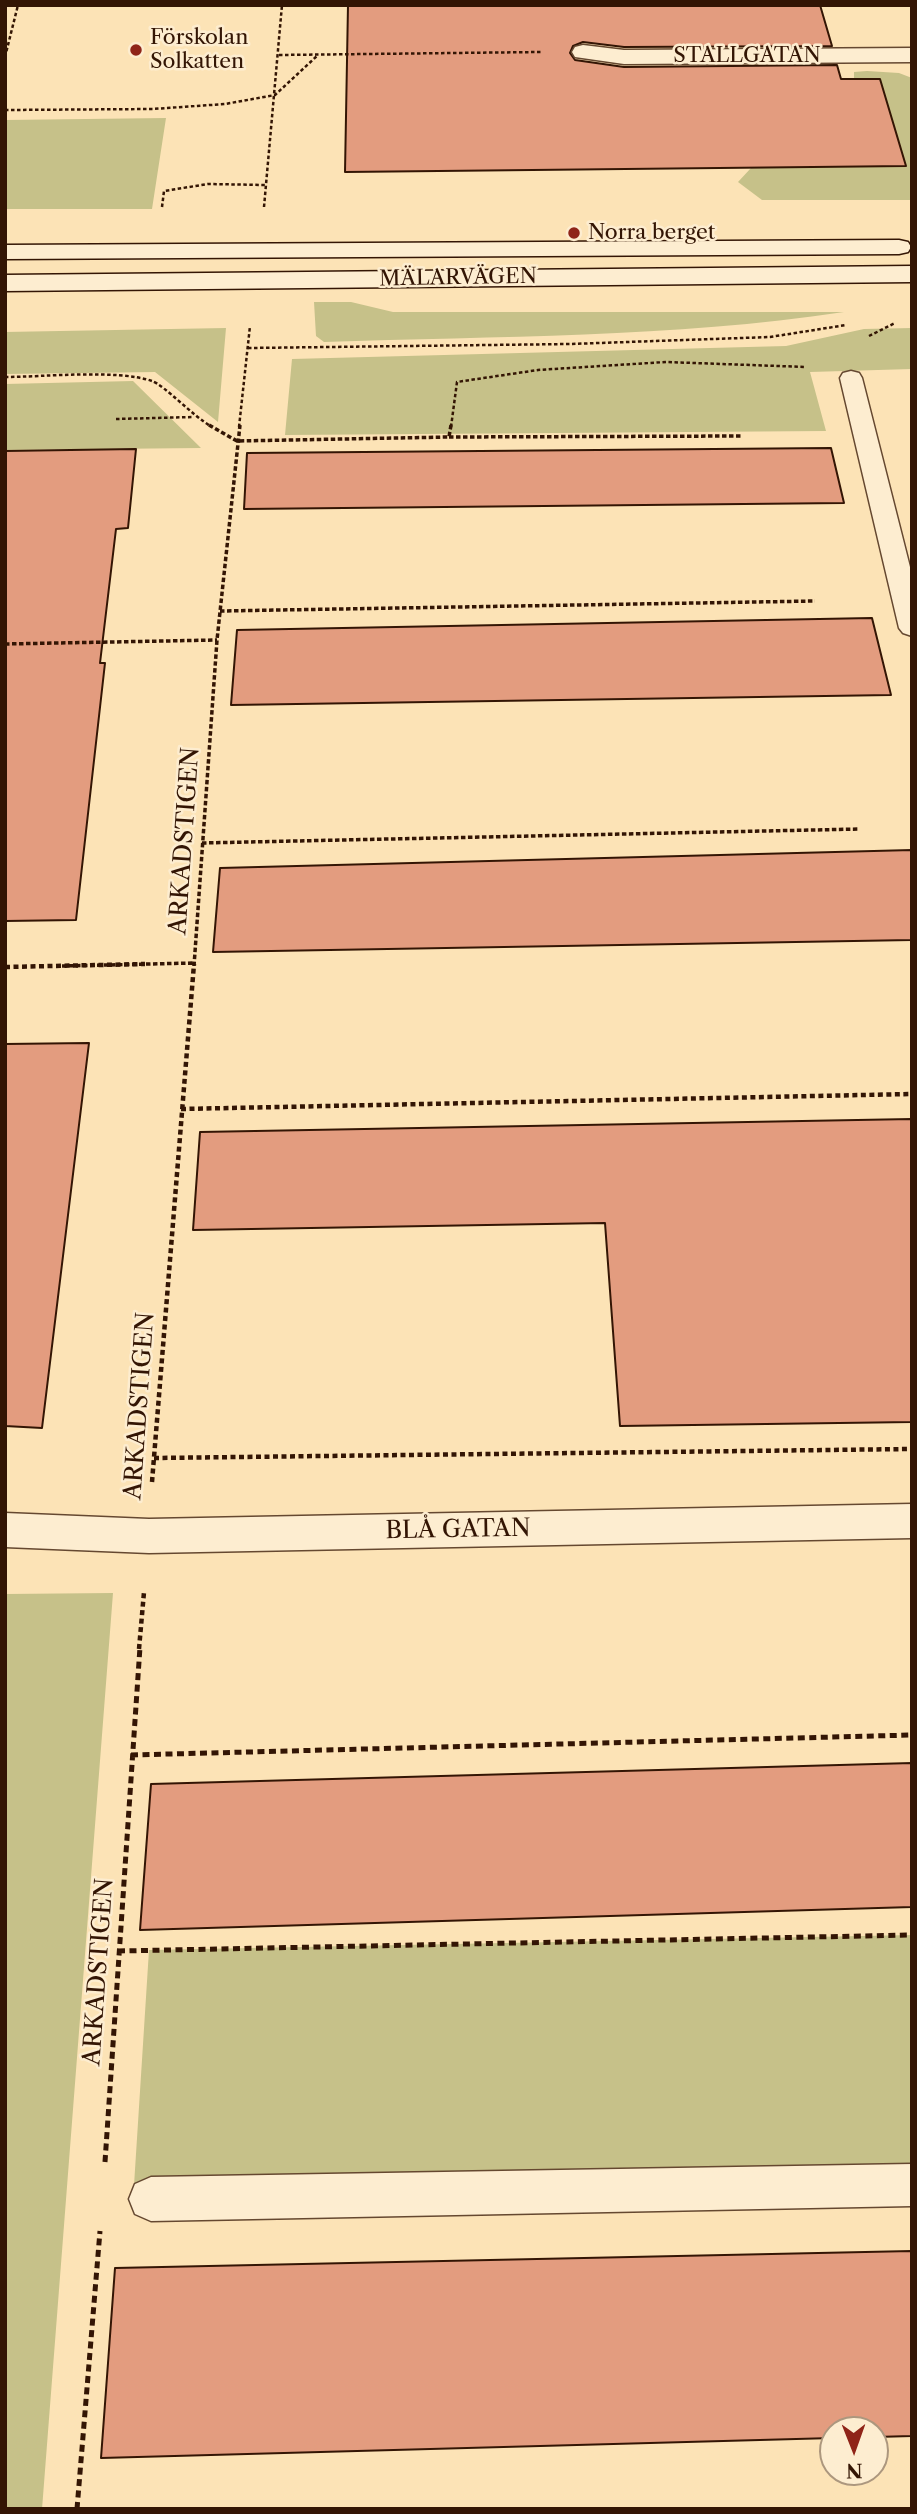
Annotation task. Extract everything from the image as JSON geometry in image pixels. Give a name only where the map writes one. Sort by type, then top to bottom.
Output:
[{"type":"main road","name":"STALLGATAN","points":[[583,52],[624,57],[912,55]]},
{"type":"main road","name":"MÄLARVÄGEN","points":[[5,253],[912,247]]},
{"type":"main road","name":"MÄLARVÄGEN","points":[[5,283],[912,274]]},
{"type":"main road","name":"BLÅ GATAN","points":[[5,1530],[149,1536],[912,1521]]},
{"type":"lane","points":[[851,378],[912,628]]},
{"type":"lane","points":[[151,2199],[912,2185]]},
{"type":"path","points":[[5,57],[19,5]]},
{"type":"path","points":[[263,218],[282,5]]},
{"type":"path","points":[[279,55],[583,52]]},
{"type":"path","points":[[5,110],[153,109],[225,104],[275,95],[319,55]]},
{"type":"path","points":[[164,191],[208,184],[266,185]]},
{"type":"path","name":"ARKADSTIGEN","points":[[104,2172],[131,1755],[217,640],[251,316]]},
{"type":"path","points":[[248,348],[570,344],[770,337],[851,324]]},
{"type":"path","points":[[449,437],[457,382],[538,370],[666,362],[808,367],[851,378]]},
{"type":"path","points":[[5,377],[126,376],[154,381],[195,417],[237,441],[741,436]]},
{"type":"path","points":[[116,419],[195,417]]},
{"type":"path","points":[[220,611],[815,601]]},
{"type":"path","points":[[5,644],[217,640]]},
{"type":"path","points":[[202,843],[859,828]]},
{"type":"path","points":[[5,967],[194,963]]},
{"type":"path","points":[[181,1109],[912,1094]]},
{"type":"path","points":[[153,1458],[912,1449]]},
{"type":"path","points":[[131,1755],[912,1735]]},
{"type":"path","points":[[118,1951],[912,1935]]},
{"type":"path","points":[[77,2509],[100,2227]]},
{"type":"shaded area","points":[[854,72],[899,73],[912,78],[912,200],[762,200],[738,182],[751,168],[906,166],[880,79],[854,79]]},
{"type":"shaded area","points":[[166,118],[152,209],[5,209],[5,120]]},
{"type":"shaded area","points":[[314,302],[351,302],[393,312],[844,312],[779,321],[649,331],[324,342],[316,336]]},
{"type":"shaded area","points":[[226,328],[218,422],[155,372],[5,374],[5,332]]},
{"type":"shaded area","points":[[912,328],[912,369],[810,372],[826,431],[285,435],[292,359],[786,346],[864,329]]},
{"type":"shaded area","points":[[133,381],[201,448],[5,450],[5,384]]},
{"type":"shaded area","points":[[113,1593],[42,2509],[5,2509],[5,1594]]},
{"type":"shaded area","points":[[912,1935],[912,2185],[133,2201],[149,1950]]},
{"type":"building","points":[[348,5],[820,5],[832,46],[624,47],[583,42],[573,46],[570,53],[575,60],[624,67],[837,65],[841,79],[880,79],[906,166],[345,172]]},
{"type":"building","points":[[831,448],[844,503],[244,509],[247,453]]},
{"type":"building","points":[[136,449],[128,528],[116,529],[100,663],[105,663],[76,920],[5,921],[5,451]]},
{"type":"building","points":[[872,618],[891,695],[231,705],[237,630]]},
{"type":"building","points":[[912,850],[912,940],[213,952],[220,868]]},
{"type":"building","points":[[89,1043],[42,1428],[5,1426],[5,1044]]},
{"type":"building","points":[[912,1119],[912,1422],[620,1426],[605,1223],[193,1230],[200,1132]]},
{"type":"building","points":[[912,1763],[912,1907],[140,1930],[151,1784]]},
{"type":"building","points":[[912,2251],[912,2436],[889,2437],[889,2416],[819,2416],[819,2438],[101,2458],[115,2268]]},
{"type":"place","name":"Förskolan Solkatten","points":[[136,50]]},
{"type":"place","name":"Norra berget","points":[[574,233]]}]
